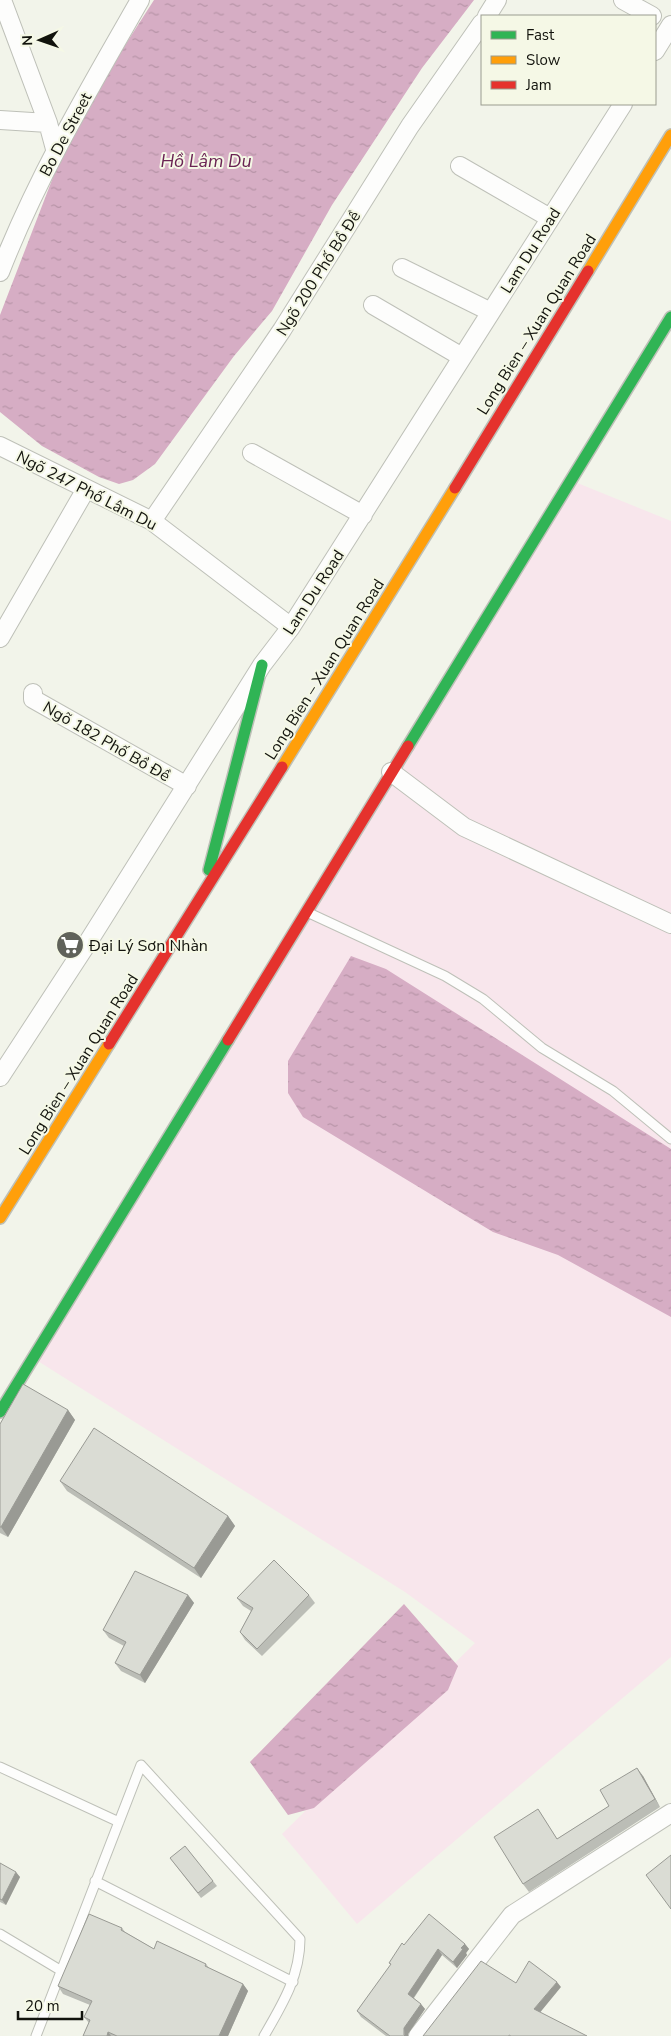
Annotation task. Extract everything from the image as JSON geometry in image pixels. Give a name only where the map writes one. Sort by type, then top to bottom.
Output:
[{"type":"main road","name":"Long Bien – Xuan Quan Road","points":[[0,1218],[202,896],[671,135]]},
{"type":"main road","points":[[0,1412],[670,319]]},
{"type":"main road","points":[[202,896],[262,666]]},
{"type":"street","points":[[2,0],[48,122],[55,149]]},
{"type":"street","name":"Bo De Street","points":[[0,272],[6,241],[55,149],[140,0]]},
{"type":"street","points":[[488,15],[497,0]]},
{"type":"street","points":[[623,0],[651,15]]},
{"type":"street","points":[[656,47],[662,21]]},
{"type":"street","name":"Ngõ 200 Phố Bồ Đề","points":[[152,521],[282,330],[410,126],[481,24]]},
{"type":"street","name":"Lam Du Road","points":[[0,1077],[262,666],[291,627],[621,105]]},
{"type":"street","points":[[0,120],[48,122]]},
{"type":"street","points":[[460,166],[550,218]]},
{"type":"street","points":[[402,268],[491,312]]},
{"type":"street","points":[[373,305],[462,357]]},
{"type":"street","name":"Ngõ 247 Phố Lâm Du","points":[[0,446],[152,521],[291,627]]},
{"type":"street","points":[[252,453],[362,515]]},
{"type":"street","points":[[0,638],[86,489]]},
{"type":"street","name":"Ngõ 182 Phố Bồ Đề","points":[[32,693],[33,699],[187,786]]},
{"type":"street","points":[[391,772],[464,827],[671,924]]},
{"type":"street","points":[[418,2036],[512,1915],[671,1813]]},
{"type":"lane","points":[[306,911],[445,976],[484,999],[542,1048],[613,1091],[671,1139]]},
{"type":"lane","points":[[36,2036],[141,1765],[300,1939],[300,1956],[293,1982],[264,2036]]},
{"type":"lane","points":[[0,1767],[119,1822]]},
{"type":"lane","points":[[95,1881],[293,1982]]},
{"type":"lane","points":[[0,1934],[60,1970]]},
{"type":"shaded area","points":[[570,480],[671,521],[671,1657],[357,1924],[282,1834],[475,1643],[405,1592],[33,1358]]},
{"type":"water","name":"Hồ Lâm Du","points":[[154,0],[474,0],[422,68],[332,205],[272,311],[234,356],[155,464],[133,480],[119,484],[99,477],[42,446],[0,412],[0,315],[57,167],[93,95]]},
{"type":"water","points":[[351,956],[386,969],[671,1149],[671,1317],[558,1255],[493,1232],[303,1117],[288,1093],[288,1061]]},
{"type":"water","points":[[404,1604],[458,1666],[448,1690],[314,1808],[288,1815],[250,1762]]},
{"type":"building","points":[[23,1384],[68,1410],[0,1527],[0,1424]]},
{"type":"building","points":[[94,1428],[228,1516],[194,1568],[60,1481]]},
{"type":"building","points":[[274,1560],[309,1595],[257,1649],[240,1632],[253,1608],[237,1598]]},
{"type":"building","points":[[135,1571],[188,1595],[140,1675],[115,1663],[126,1642],[103,1630]]},
{"type":"building","points":[[637,1768],[655,1799],[523,1884],[494,1837],[538,1809],[557,1839],[609,1806],[600,1790]]},
{"type":"building","points":[[185,1846],[213,1881],[198,1893],[170,1858]]},
{"type":"building","points":[[671,1855],[671,1909],[646,1875]]},
{"type":"building","points":[[0,1863],[16,1872],[2,1900],[0,1899]]},
{"type":"building","points":[[89,1914],[122,1928],[121,1930],[154,1949],[157,1941],[243,1984],[219,2036],[117,2036],[108,2032],[107,2036],[83,2036],[90,2020],[84,2017],[92,2001],[58,1986]]},
{"type":"building","points":[[429,1914],[465,1944],[453,1962],[438,1949],[408,1994],[421,2004],[404,2028],[405,2036],[390,2036],[357,2011],[391,1964],[389,1963],[402,1943],[404,1945]]},
{"type":"building","points":[[481,1961],[516,1983],[529,1961],[557,1982],[534,2009],[587,2036],[423,2036]]},
{"type":"traffic: fast","points":[[408,746],[671,317]]},
{"type":"traffic: fast","points":[[209,870],[262,665]]},
{"type":"traffic: fast","points":[[0,1412],[228,1040]]},
{"type":"traffic: slow","points":[[588,271],[671,135]]},
{"type":"traffic: slow","points":[[282,767],[455,488]]},
{"type":"traffic: slow","points":[[0,1218],[109,1044]]},
{"type":"traffic: jam","points":[[455,488],[588,271]]},
{"type":"traffic: jam","points":[[228,1040],[408,746]]},
{"type":"traffic: jam","points":[[109,1044],[282,767]]},
{"type":"place","name":"Đại Lý Sơn Nhàn","points":[[70,945]]}]
